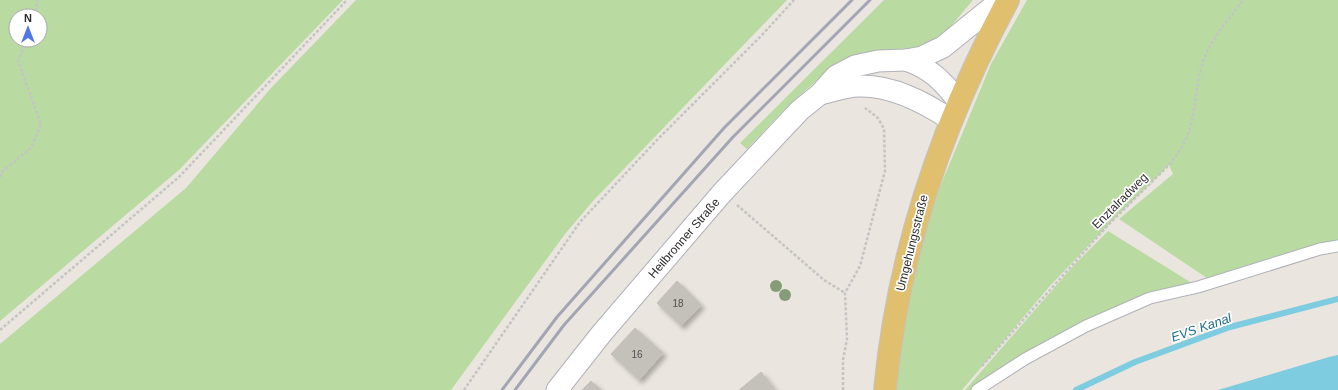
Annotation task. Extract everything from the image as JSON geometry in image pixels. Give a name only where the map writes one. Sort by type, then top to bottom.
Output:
[{"type":"main road","points":[[954,111],[985,43],[1008,0]]},
{"type":"main road","name":"Umgehungsstraße","points":[[885,390],[893,327],[907,257],[924,192],[954,111]]},
{"type":"street","name":"Heilbronner Straße","points":[[557,390],[602,333],[722,193],[800,110],[820,94],[836,76],[855,66],[878,61],[906,60],[922,57],[943,47],[1001,0]]},
{"type":"street","name":"Heilbronner Straße","points":[[906,60],[919,64],[934,73],[945,84],[954,111]]},
{"type":"street","name":"Heilbronner Straße","points":[[820,94],[860,86],[882,88],[954,111]]},
{"type":"lane","points":[[976,390],[1025,359],[1086,326],[1150,298],[1198,287],[1320,249],[1338,246]]},
{"type":"path","points":[[0,330],[179,176],[271,82],[347,0]]},
{"type":"path","points":[[464,390],[580,222],[657,140],[762,35],[794,0]]},
{"type":"path","name":"Enztalradweg","points":[[979,370],[1103,230],[1169,165],[1178,154],[1192,123],[1199,79],[1204,59],[1217,35],[1244,0]]},
{"type":"path","points":[[0,177],[3,171],[31,148],[41,124],[18,61],[24,48]]},
{"type":"path","points":[[843,390],[843,360],[847,339],[845,293],[860,266],[885,171],[884,129],[878,118],[860,104]]},
{"type":"path","points":[[722,193],[824,280],[845,293]]},
{"type":"green space","points":[[0,0],[343,0],[179,170],[0,321]]},
{"type":"green space","points":[[356,0],[787,0],[593,201],[565,234],[451,390],[0,390],[0,344],[186,188],[271,88]]},
{"type":"green space","points":[[884,0],[973,0],[952,25],[937,38],[919,47],[878,51],[831,68],[791,103],[747,149],[740,143]]},
{"type":"green space","points":[[1027,0],[1338,0],[1338,240],[1207,278],[1119,219],[1173,174],[1169,165],[1109,224],[1049,287],[962,390],[894,390],[905,309],[919,251],[940,187],[991,64]]},
{"type":"green space","points":[[1108,231],[1195,285],[1148,297],[992,376],[971,390],[965,390],[1075,264]]},
{"type":"water","points":[[1338,355],[1338,390],[1218,390],[1329,357]]},
{"type":"building","points":[[677,281],[701,305],[681,326],[657,303]]},
{"type":"building","points":[[635,328],[663,353],[639,380],[611,354]]},
{"type":"building","points":[[761,372],[775,390],[739,390]]},
{"type":"building","points":[[591,381],[601,390],[582,390]]},
{"type":"waterway","name":"EVS Kanal","points":[[1076,390],[1135,362],[1230,327],[1338,299]]},
{"type":"railway","points":[[502,390],[557,317],[724,128],[852,0]]},
{"type":"railway","points":[[515,390],[564,325],[733,137],[870,0]]}]
